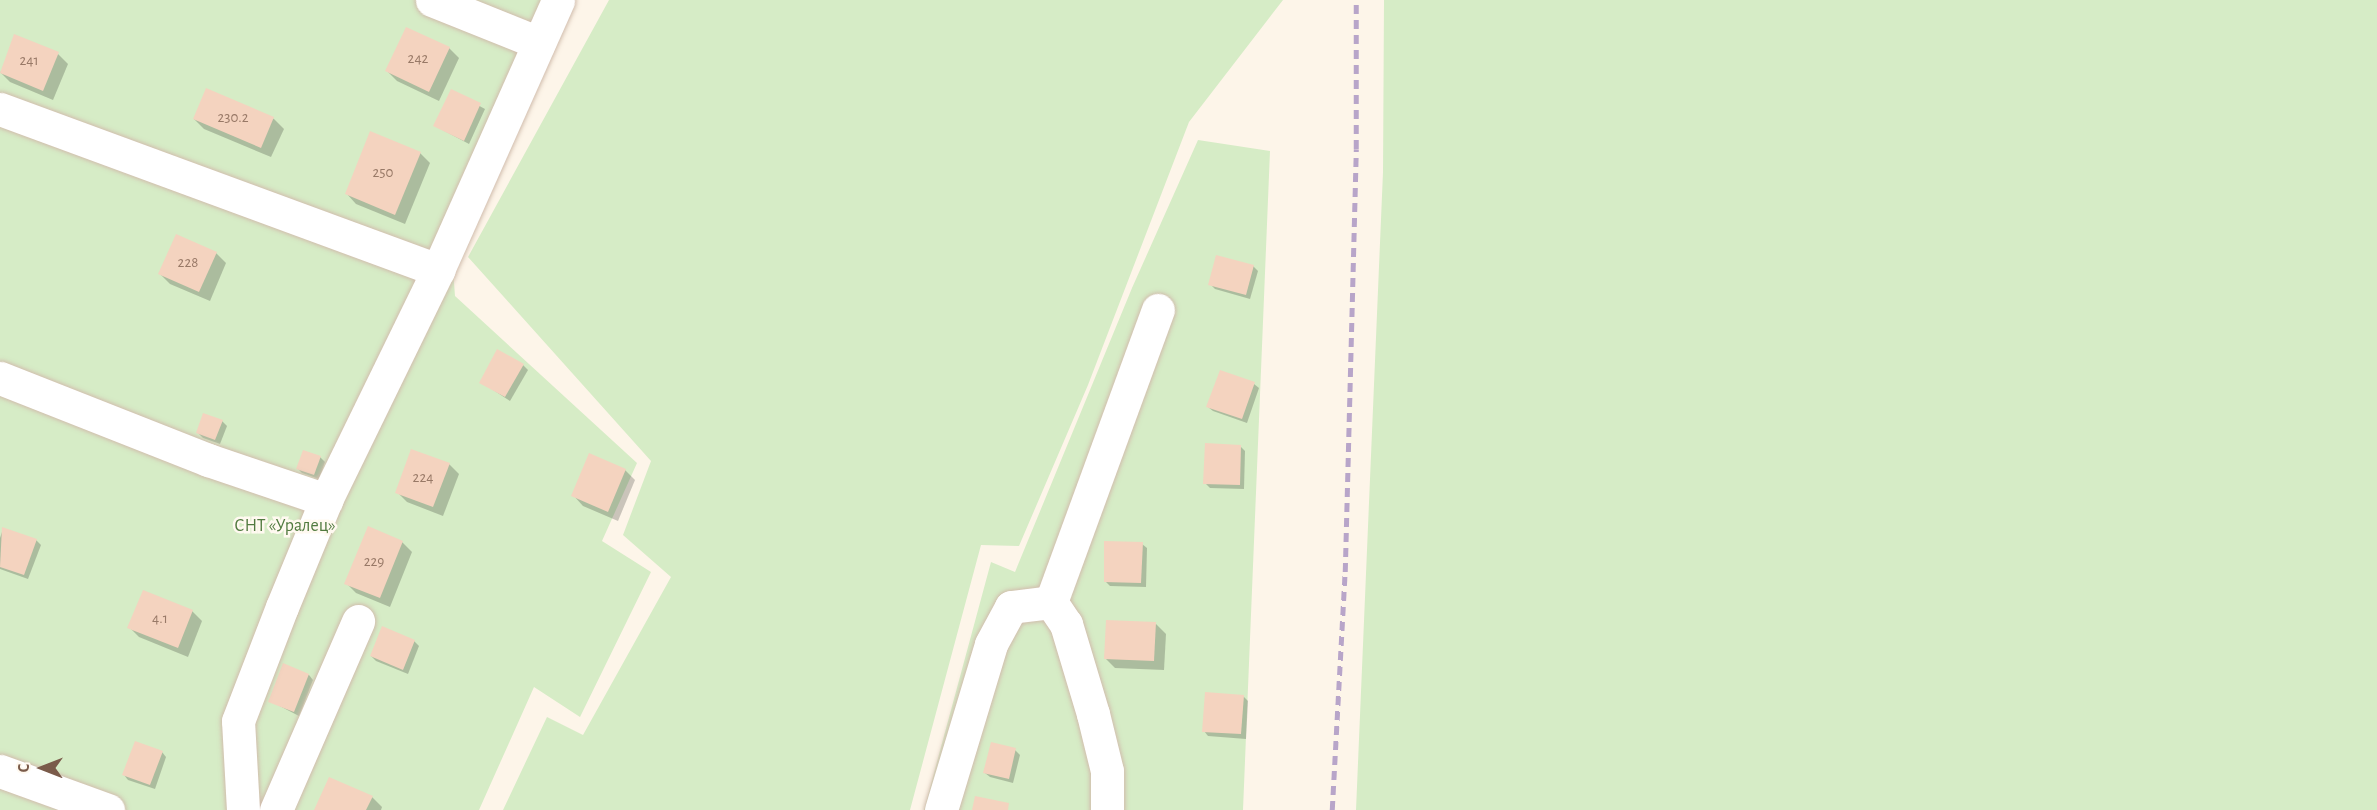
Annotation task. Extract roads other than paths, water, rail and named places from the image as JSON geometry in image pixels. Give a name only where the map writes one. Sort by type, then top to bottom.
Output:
[{"type":"lane","points":[[432,0],[539,43]]},
{"type":"lane","points":[[243,810],[238,721],[326,500],[438,270],[558,0]]},
{"type":"lane","points":[[0,109],[438,270]]},
{"type":"lane","points":[[1051,602],[1158,310]]},
{"type":"lane","points":[[0,378],[208,460],[326,500]]},
{"type":"lane","points":[[941,810],[991,644],[1011,607],[1051,602]]},
{"type":"lane","points":[[1051,602],[1066,624],[1093,714],[1107,771],[1107,810]]},
{"type":"lane","points":[[276,810],[358,621]]},
{"type":"lane","points":[[0,771],[108,810]]},
{"type":"railway","points":[[1332,810],[1345,572],[1356,149],[1356,0]]},
{"type":"park label","name":"СНТ «Уралец»","points":[[285,526]]}]
